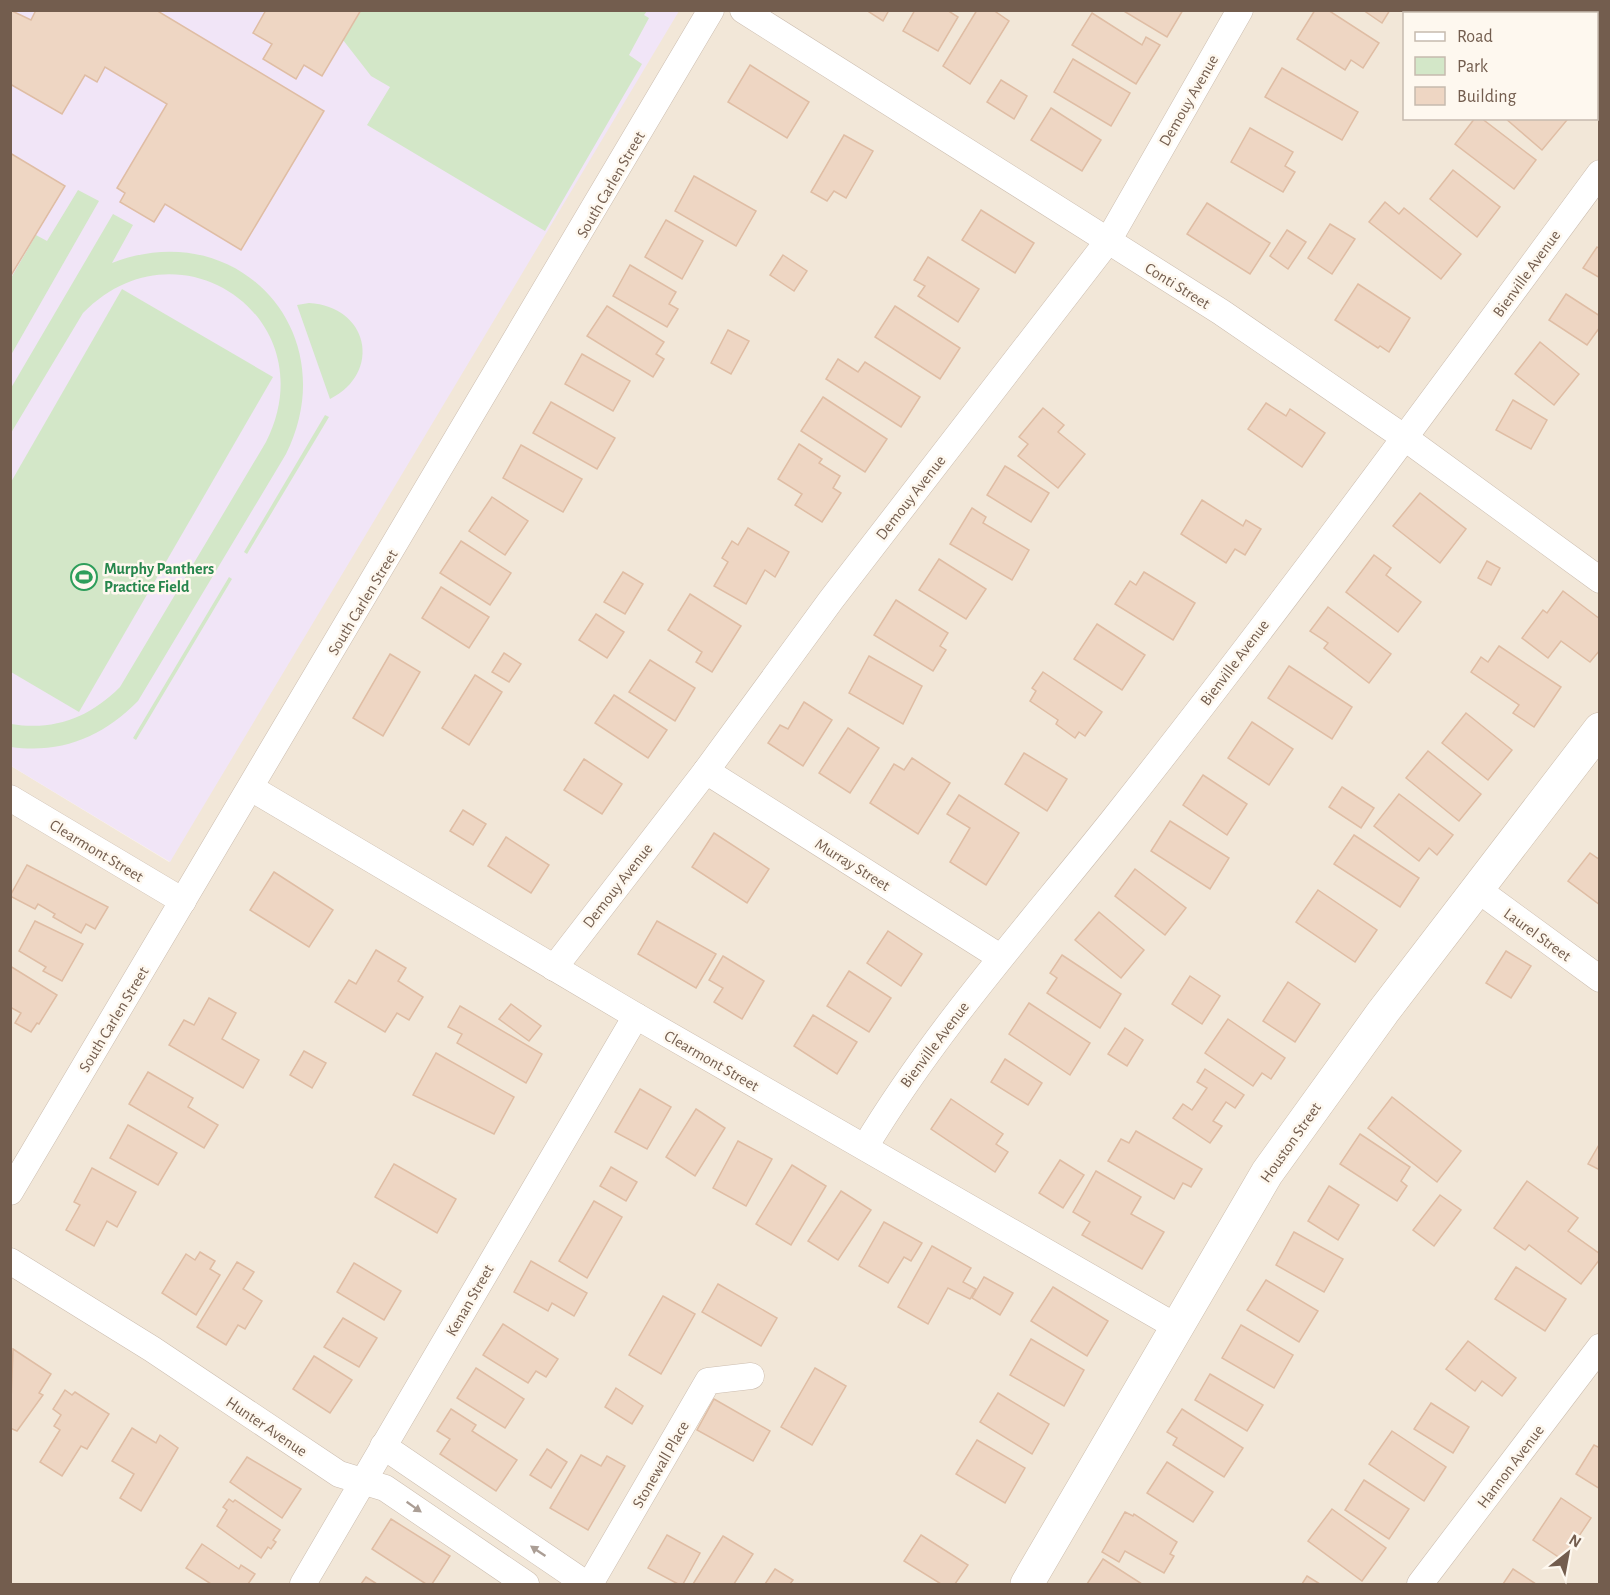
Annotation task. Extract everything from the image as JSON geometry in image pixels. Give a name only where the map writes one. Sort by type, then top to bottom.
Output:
[{"type":"street","name":"South Carlen Street","points":[[10,1192],[711,10]]},
{"type":"street","name":"Conti Street","points":[[743,10],[1221,312],[1405,438],[1599,580]]},
{"type":"street","name":"Demouy Avenue","points":[[554,968],[706,771],[831,600],[1108,241],[1240,10]]},
{"type":"street","name":"Bienville Avenue","points":[[864,1147],[900,1090],[1000,957],[1113,820],[1405,438],[1599,173]]},
{"type":"street","name":"Houston Street","points":[[1027,1584],[1175,1326],[1267,1173],[1383,1012],[1599,729]]},
{"type":"street","name":"Murray Street","points":[[706,771],[1000,957]]},
{"type":"street","name":"Clearmont Street","points":[[251,788],[636,1016],[1175,1326]]},
{"type":"street","name":"Clearmont Street","points":[[10,798],[183,901]]},
{"type":"street","name":"Laurel Street","points":[[1477,889],[1599,979]]},
{"type":"street","name":"Kenan Street","points":[[303,1584],[636,1016]]},
{"type":"street","name":"Hunter Avenue","points":[[10,1262],[152,1349],[339,1474],[386,1488],[526,1584]]},
{"type":"street","name":"Hannon Avenue","points":[[1420,1584],[1599,1347]]},
{"type":"street","name":"Stonewall Place","points":[[588,1584],[708,1381],[751,1376]]},
{"type":"street","points":[[383,1446],[588,1584]]},
{"type":"shaded area","points":[[10,11],[679,11],[170,862],[11,766]]},
{"type":"shaded area","points":[[674,11],[1599,11],[1599,1584],[11,1584],[11,766],[169,862]]},
{"type":"green space","points":[[361,11],[647,11],[644,15],[649,18],[629,55],[642,64],[545,231],[367,125],[390,87],[371,76],[343,40]]},
{"type":"green space","points":[[78,190],[99,201],[11,355],[11,278],[36,235],[47,241]]},
{"type":"green space","points":[[113,214],[133,225],[112,263],[158,252],[201,255],[238,270],[269,295],[291,327],[302,366],[301,409],[286,454],[138,701],[125,714],[96,733],[80,740],[47,748],[11,747],[11,724],[42,726],[70,720],[96,707],[120,687],[266,442],[280,397],[277,356],[261,321],[234,295],[199,278],[161,275],[121,285],[83,313],[11,433],[11,388]]},
{"type":"green space","name":"Murphy Panthers Practice Field","points":[[122,289],[273,377],[79,712],[11,672],[11,482]]},
{"type":"green space","points":[[309,303],[329,307],[345,315],[356,328],[362,342],[362,358],[357,373],[347,387],[330,399],[297,305]]},
{"type":"green space","points":[[325,415],[329,417],[247,554],[244,552]]},
{"type":"green space","points":[[229,577],[232,579],[136,740],[133,738]]},
{"type":"building","points":[[10,10],[31,20],[36,10],[156,10],[324,111],[241,250],[165,204],[154,222],[120,202],[125,193],[117,188],[167,104],[105,67],[97,82],[85,75],[62,114],[10,84]]},
{"type":"building","points":[[266,10],[361,10],[322,76],[304,65],[296,79],[263,59],[272,44],[253,33]]},
{"type":"building","points":[[866,10],[889,10],[883,21]]},
{"type":"building","points":[[915,10],[947,10],[958,17],[938,51],[903,31]]},
{"type":"building","points":[[977,10],[993,10],[1009,21],[970,84],[943,66]]},
{"type":"building","points":[[1122,10],[1183,10],[1167,37]]},
{"type":"building","points":[[1315,10],[1328,10],[1379,43],[1363,68],[1351,60],[1345,70],[1297,39]]},
{"type":"building","points":[[1363,10],[1390,10],[1382,23]]},
{"type":"building","points":[[1572,10],[1600,10],[1600,51],[1598,50],[1598,12],[1571,12]]},
{"type":"building","points":[[1092,13],[1142,45],[1146,37],[1160,45],[1136,84],[1072,45]]},
{"type":"building","points":[[1073,59],[1130,93],[1111,126],[1054,92]]},
{"type":"building","points":[[750,65],[809,102],[787,138],[728,102]]},
{"type":"building","points":[[1282,68],[1358,112],[1342,140],[1265,97]]},
{"type":"building","points":[[1001,80],[1027,96],[1014,119],[987,102]]},
{"type":"building","points":[[1051,108],[1101,140],[1082,171],[1031,140]]},
{"type":"building","points":[[1473,120],[1484,120],[1536,160],[1514,189],[1455,144]]},
{"type":"building","points":[[1507,120],[1567,120],[1542,150]]},
{"type":"building","points":[[1250,128],[1293,152],[1285,166],[1295,172],[1283,192],[1231,162]]},
{"type":"building","points":[[844,135],[873,151],[846,198],[834,191],[827,201],[811,192]]},
{"type":"building","points":[[10,153],[65,186],[10,277]]},
{"type":"building","points":[[1453,170],[1500,207],[1477,237],[1430,199]]},
{"type":"building","points":[[694,176],[756,211],[736,246],[675,211]]},
{"type":"building","points":[[1385,202],[1399,214],[1404,208],[1461,254],[1441,279],[1369,222]]},
{"type":"building","points":[[1207,203],[1270,243],[1250,274],[1187,234]]},
{"type":"building","points":[[981,210],[1034,243],[1015,273],[962,240]]},
{"type":"building","points":[[666,220],[703,241],[682,279],[645,257]]},
{"type":"building","points":[[1330,224],[1355,239],[1332,274],[1308,258]]},
{"type":"building","points":[[1287,230],[1306,242],[1288,269],[1270,256]]},
{"type":"building","points":[[1597,247],[1600,249],[1600,278],[1583,268]]},
{"type":"building","points":[[783,255],[807,271],[794,291],[770,275]]},
{"type":"building","points":[[928,257],[979,289],[958,322],[918,296],[925,286],[914,280]]},
{"type":"building","points":[[630,265],[676,292],[669,304],[678,309],[667,327],[613,296]]},
{"type":"building","points":[[1358,284],[1410,318],[1389,352],[1380,346],[1378,348],[1335,320]]},
{"type":"building","points":[[1566,294],[1600,316],[1600,327],[1587,345],[1549,320]]},
{"type":"building","points":[[607,306],[664,342],[656,354],[664,359],[653,377],[587,336]]},
{"type":"building","points":[[895,306],[960,348],[940,379],[875,337]]},
{"type":"building","points":[[728,330],[749,341],[731,374],[711,363]]},
{"type":"building","points":[[1540,342],[1579,374],[1554,405],[1515,374]]},
{"type":"building","points":[[582,354],[630,381],[613,411],[565,384]]},
{"type":"building","points":[[838,359],[858,372],[865,362],[920,397],[901,427],[826,379]]},
{"type":"building","points":[[823,397],[887,439],[865,472],[801,431]]},
{"type":"building","points":[[1513,400],[1547,420],[1531,449],[1496,430]]},
{"type":"building","points":[[551,402],[615,438],[597,469],[533,433]]},
{"type":"building","points":[[1266,403],[1286,416],[1290,409],[1325,433],[1302,467],[1248,429]]},
{"type":"building","points":[[1043,408],[1064,425],[1058,432],[1085,454],[1058,488],[1018,456],[1028,444],[1019,437]]},
{"type":"building","points":[[799,444],[822,459],[819,463],[840,476],[833,488],[841,493],[822,522],[795,505],[802,494],[778,479]]},
{"type":"building","points":[[521,445],[582,479],[563,512],[503,478]]},
{"type":"building","points":[[1005,466],[1049,493],[1031,522],[987,495]]},
{"type":"building","points":[[1420,493],[1466,529],[1440,563],[1393,526]]},
{"type":"building","points":[[492,497],[528,521],[505,555],[469,531]]},
{"type":"building","points":[[1202,500],[1243,526],[1246,520],[1261,529],[1245,555],[1235,549],[1226,563],[1181,534]]},
{"type":"building","points":[[972,508],[986,517],[983,523],[1029,550],[1012,580],[950,544]]},
{"type":"building","points":[[748,528],[789,552],[775,577],[765,570],[746,604],[714,586],[728,562],[722,558],[732,541],[738,545]]},
{"type":"building","points":[[461,541],[511,573],[490,605],[440,573]]},
{"type":"building","points":[[1374,555],[1391,568],[1386,575],[1421,602],[1398,632],[1346,592]]},
{"type":"building","points":[[939,559],[986,589],[966,619],[919,590]]},
{"type":"building","points":[[1487,561],[1500,568],[1491,585],[1478,578]]},
{"type":"building","points":[[623,572],[643,584],[625,614],[604,602]]},
{"type":"building","points":[[1144,572],[1195,603],[1173,640],[1115,604],[1130,581],[1136,585]]},
{"type":"building","points":[[441,587],[489,617],[469,648],[422,618]]},
{"type":"building","points":[[1563,591],[1600,619],[1600,650],[1590,662],[1561,641],[1548,658],[1522,638],[1543,610],[1547,613]]},
{"type":"building","points":[[690,594],[741,626],[712,672],[696,662],[702,652],[668,630]]},
{"type":"building","points":[[896,600],[948,633],[940,646],[946,650],[933,671],[874,635]]},
{"type":"building","points":[[1328,607],[1391,654],[1369,683],[1324,648],[1328,643],[1310,631]]},
{"type":"building","points":[[596,614],[624,632],[607,658],[579,640]]},
{"type":"building","points":[[1097,624],[1145,655],[1122,690],[1074,659]]},
{"type":"building","points":[[1499,646],[1561,687],[1534,727],[1513,713],[1519,705],[1471,672],[1481,657],[1488,662]]},
{"type":"building","points":[[504,653],[521,664],[509,682],[492,672]]},
{"type":"building","points":[[390,654],[420,672],[383,736],[353,718]]},
{"type":"building","points":[[869,656],[922,686],[903,724],[849,693]]},
{"type":"building","points":[[650,660],[695,688],[675,721],[629,692]]},
{"type":"building","points":[[1289,666],[1352,707],[1332,739],[1268,698]]},
{"type":"building","points":[[1043,672],[1102,712],[1085,736],[1079,732],[1075,738],[1056,724],[1058,720],[1030,701],[1036,691],[1032,688]]},
{"type":"building","points":[[475,675],[502,692],[469,745],[442,728]]},
{"type":"building","points":[[614,695],[667,730],[648,758],[595,723]]},
{"type":"building","points":[[804,702],[832,720],[803,766],[768,743],[780,725],[788,729]]},
{"type":"building","points":[[1466,713],[1512,750],[1488,780],[1442,743]]},
{"type":"building","points":[[1252,722],[1293,749],[1269,785],[1228,758]]},
{"type":"building","points":[[848,728],[879,748],[850,793],[819,773]]},
{"type":"building","points":[[1428,751],[1481,794],[1459,821],[1406,778]]},
{"type":"building","points":[[1024,753],[1067,779],[1047,811],[1005,784]]},
{"type":"building","points":[[912,758],[950,783],[918,834],[870,803],[894,764],[904,770]]},
{"type":"building","points":[[584,759],[622,784],[602,814],[564,790]]},
{"type":"building","points":[[1203,775],[1247,804],[1227,835],[1183,805]]},
{"type":"building","points":[[1342,787],[1374,808],[1361,828],[1329,807]]},
{"type":"building","points":[[1399,794],[1453,835],[1437,855],[1429,848],[1419,861],[1374,826]]},
{"type":"building","points":[[959,795],[1019,833],[986,885],[950,862],[970,828],[947,814]]},
{"type":"building","points":[[463,810],[486,824],[473,845],[450,831]]},
{"type":"building","points":[[1170,821],[1229,858],[1210,889],[1151,851]]},
{"type":"building","points":[[714,833],[769,869],[747,903],[692,867]]},
{"type":"building","points":[[1354,835],[1419,878],[1400,907],[1334,864]]},
{"type":"building","points":[[506,837],[549,865],[531,893],[488,866]]},
{"type":"building","points":[[1590,853],[1600,860],[1600,905],[1568,881]]},
{"type":"building","points":[[27,865],[108,907],[95,929],[86,924],[81,933],[53,917],[55,914],[38,904],[35,909],[10,896]]},
{"type":"building","points":[[1135,869],[1186,908],[1165,935],[1115,896]]},
{"type":"building","points":[[274,872],[333,910],[309,947],[250,910]]},
{"type":"building","points":[[1318,890],[1377,930],[1355,962],[1296,922]]},
{"type":"building","points":[[1099,912],[1144,950],[1121,978],[1075,940]]},
{"type":"building","points":[[35,921],[83,944],[62,981],[43,971],[46,967],[19,951]]},
{"type":"building","points":[[657,921],[716,954],[696,988],[638,954]]},
{"type":"building","points":[[888,931],[922,954],[901,986],[867,963]]},
{"type":"building","points":[[376,950],[406,968],[398,981],[423,997],[409,1020],[397,1013],[385,1032],[335,1002],[349,980],[356,984]]},
{"type":"building","points":[[1506,951],[1531,966],[1511,998],[1486,983]]},
{"type":"building","points":[[1062,955],[1121,994],[1100,1028],[1047,993],[1057,978],[1050,973]]},
{"type":"building","points":[[723,956],[764,981],[742,1019],[714,1002],[723,988],[709,980]]},
{"type":"building","points":[[10,966],[57,995],[39,1024],[37,1023],[31,1032],[15,1023],[21,1013],[10,1007]]},
{"type":"building","points":[[849,971],[891,998],[869,1032],[827,1006]]},
{"type":"building","points":[[1190,976],[1220,996],[1202,1024],[1172,1004]]},
{"type":"building","points":[[1288,982],[1320,1004],[1295,1042],[1263,1021]]},
{"type":"building","points":[[209,998],[236,1013],[222,1039],[259,1060],[243,1088],[169,1045],[184,1020],[194,1025]]},
{"type":"building","points":[[1029,1003],[1090,1043],[1070,1075],[1009,1034]]},
{"type":"building","points":[[511,1004],[541,1026],[529,1041],[499,1019]]},
{"type":"building","points":[[460,1006],[542,1054],[526,1083],[457,1043],[462,1034],[448,1027]]},
{"type":"building","points":[[813,1015],[857,1042],[837,1074],[794,1046]]},
{"type":"building","points":[[1228,1019],[1285,1058],[1271,1079],[1262,1073],[1253,1086],[1205,1053]]},
{"type":"building","points":[[1125,1028],[1143,1040],[1127,1066],[1108,1054]]},
{"type":"building","points":[[304,1051],[326,1063],[312,1088],[290,1075]]},
{"type":"building","points":[[436,1053],[514,1097],[494,1134],[413,1095]]},
{"type":"building","points":[[1005,1059],[1042,1083],[1028,1105],[991,1082]]},
{"type":"building","points":[[1205,1069],[1244,1095],[1235,1108],[1226,1102],[1213,1121],[1222,1126],[1210,1143],[1173,1118],[1183,1104],[1192,1110],[1207,1088],[1197,1082]]},
{"type":"building","points":[[148,1072],[193,1098],[188,1107],[218,1125],[204,1148],[129,1104]]},
{"type":"building","points":[[640,1089],[671,1107],[647,1149],[615,1132]]},
{"type":"building","points":[[1392,1097],[1461,1151],[1437,1182],[1368,1128]]},
{"type":"building","points":[[951,1099],[1003,1134],[996,1144],[1008,1152],[995,1172],[931,1129]]},
{"type":"building","points":[[696,1109],[725,1128],[695,1176],[666,1157]]},
{"type":"building","points":[[128,1125],[177,1153],[158,1185],[110,1158]]},
{"type":"building","points":[[1136,1131],[1202,1169],[1191,1187],[1183,1183],[1174,1199],[1108,1161],[1121,1139],[1129,1143]]},
{"type":"building","points":[[1360,1134],[1410,1167],[1401,1181],[1407,1186],[1397,1201],[1340,1164]]},
{"type":"building","points":[[738,1141],[772,1159],[746,1206],[713,1188]]},
{"type":"building","points":[[1600,1143],[1600,1170],[1588,1164]]},
{"type":"building","points":[[1060,1160],[1084,1175],[1063,1208],[1039,1193]]},
{"type":"building","points":[[394,1164],[456,1199],[437,1233],[375,1197]]},
{"type":"building","points":[[792,1165],[826,1186],[791,1245],[756,1224]]},
{"type":"building","points":[[611,1167],[637,1182],[626,1201],[600,1186]]},
{"type":"building","points":[[92,1168],[136,1192],[117,1227],[107,1221],[94,1246],[66,1230],[80,1205],[74,1202]]},
{"type":"building","points":[[1096,1171],[1141,1197],[1131,1214],[1164,1232],[1142,1269],[1082,1235],[1090,1222],[1073,1212]]},
{"type":"building","points":[[1527,1181],[1578,1218],[1568,1231],[1600,1254],[1600,1259],[1581,1284],[1529,1245],[1525,1250],[1494,1228]]},
{"type":"building","points":[[1329,1186],[1359,1205],[1338,1240],[1308,1221]]},
{"type":"building","points":[[841,1191],[871,1210],[838,1260],[808,1241]]},
{"type":"building","points":[[1440,1195],[1461,1210],[1434,1246],[1413,1230]]},
{"type":"building","points":[[594,1201],[622,1217],[587,1278],[559,1261]]},
{"type":"building","points":[[884,1222],[922,1243],[911,1261],[904,1257],[888,1283],[859,1266]]},
{"type":"building","points":[[1294,1232],[1343,1259],[1324,1292],[1276,1265]]},
{"type":"building","points":[[932,1246],[971,1268],[963,1282],[976,1289],[970,1299],[948,1288],[928,1324],[898,1307]]},
{"type":"building","points":[[200,1252],[215,1261],[210,1269],[220,1275],[196,1315],[162,1293],[186,1254],[195,1260]]},
{"type":"building","points":[[531,1261],[587,1293],[574,1316],[552,1303],[548,1311],[514,1292]]},
{"type":"building","points":[[237,1262],[254,1272],[243,1289],[262,1301],[245,1329],[238,1325],[226,1345],[197,1327]]},
{"type":"building","points":[[354,1263],[401,1291],[384,1320],[337,1292]]},
{"type":"building","points":[[1516,1267],[1566,1299],[1545,1331],[1495,1299]]},
{"type":"building","points":[[984,1277],[1013,1293],[1000,1315],[972,1298]]},
{"type":"building","points":[[1266,1280],[1318,1311],[1299,1342],[1247,1310]]},
{"type":"building","points":[[718,1284],[777,1318],[761,1346],[702,1312]]},
{"type":"building","points":[[1053,1287],[1108,1321],[1087,1356],[1031,1321]]},
{"type":"building","points":[[663,1296],[695,1314],[661,1374],[629,1355]]},
{"type":"building","points":[[343,1318],[377,1338],[359,1367],[324,1347]]},
{"type":"building","points":[[503,1324],[558,1359],[546,1377],[536,1371],[528,1383],[483,1355]]},
{"type":"building","points":[[1241,1325],[1293,1355],[1274,1388],[1222,1358]]},
{"type":"building","points":[[1031,1339],[1084,1370],[1064,1406],[1010,1375]]},
{"type":"building","points":[[1468,1341],[1516,1378],[1502,1396],[1482,1381],[1475,1391],[1446,1369]]},
{"type":"building","points":[[13,1349],[51,1374],[39,1393],[43,1395],[17,1431],[10,1428]]},
{"type":"building","points":[[314,1356],[352,1380],[330,1413],[293,1389]]},
{"type":"building","points":[[476,1368],[524,1399],[505,1428],[457,1398]]},
{"type":"building","points":[[815,1368],[846,1386],[812,1445],[781,1427]]},
{"type":"building","points":[[1210,1374],[1263,1405],[1247,1431],[1195,1400]]},
{"type":"building","points":[[616,1388],[643,1406],[632,1424],[605,1407]]},
{"type":"building","points":[[65,1390],[72,1395],[75,1392],[109,1414],[87,1449],[81,1446],[62,1476],[40,1462],[60,1430],[54,1426],[61,1415],[53,1409]]},
{"type":"building","points":[[998,1393],[1049,1424],[1032,1454],[980,1422]]},
{"type":"building","points":[[714,1399],[770,1431],[753,1461],[697,1430]]},
{"type":"building","points":[[1431,1403],[1469,1427],[1453,1453],[1414,1429]]},
{"type":"building","points":[[451,1409],[476,1425],[472,1431],[517,1460],[496,1491],[440,1454],[450,1439],[437,1431]]},
{"type":"building","points":[[1182,1409],[1243,1448],[1224,1477],[1173,1445],[1177,1438],[1167,1432]]},
{"type":"building","points":[[132,1428],[156,1443],[160,1435],[178,1448],[141,1511],[120,1498],[134,1474],[112,1461]]},
{"type":"building","points":[[1392,1431],[1446,1467],[1424,1501],[1369,1464]]},
{"type":"building","points":[[977,1440],[1025,1468],[1005,1503],[956,1474]]},
{"type":"building","points":[[1594,1445],[1600,1448],[1600,1489],[1576,1474]]},
{"type":"building","points":[[547,1449],[567,1462],[551,1488],[530,1475]]},
{"type":"building","points":[[581,1455],[601,1466],[607,1456],[625,1466],[588,1530],[550,1508]]},
{"type":"building","points":[[247,1457],[301,1489],[282,1518],[230,1482]]},
{"type":"building","points":[[1167,1462],[1213,1492],[1193,1522],[1147,1493]]},
{"type":"building","points":[[1364,1480],[1409,1509],[1389,1539],[1345,1510]]},
{"type":"building","points":[[1561,1498],[1591,1518],[1563,1560],[1533,1540]]},
{"type":"building","points":[[229,1499],[233,1502],[235,1500],[280,1530],[273,1540],[276,1542],[271,1549],[268,1547],[261,1558],[217,1526],[227,1510],[223,1507]]},
{"type":"building","points":[[1332,1509],[1386,1548],[1362,1581],[1308,1541]]},
{"type":"building","points":[[1125,1512],[1133,1516],[1134,1514],[1177,1542],[1170,1554],[1174,1556],[1164,1573],[1125,1551],[1119,1562],[1102,1552]]},
{"type":"building","points":[[391,1519],[450,1556],[432,1584],[426,1584],[372,1549]]},
{"type":"building","points":[[667,1535],[700,1553],[683,1584],[678,1584],[648,1568]]},
{"type":"building","points":[[921,1535],[968,1565],[955,1584],[941,1584],[904,1561]]},
{"type":"building","points":[[723,1536],[753,1554],[734,1584],[693,1584]]},
{"type":"building","points":[[202,1544],[239,1569],[241,1565],[255,1574],[248,1584],[211,1584],[186,1568]]},
{"type":"building","points":[[1103,1559],[1142,1584],[1087,1584]]},
{"type":"building","points":[[775,1569],[793,1580],[790,1584],[765,1584]]},
{"type":"building","points":[[1513,1569],[1536,1584],[1503,1584]]},
{"type":"building","points":[[1307,1576],[1320,1584],[1302,1584]]},
{"type":"building","points":[[366,1577],[377,1584],[361,1584]]},
{"type":"place","name":"Murphy Panthers Practice Field","points":[[84,577]]}]
